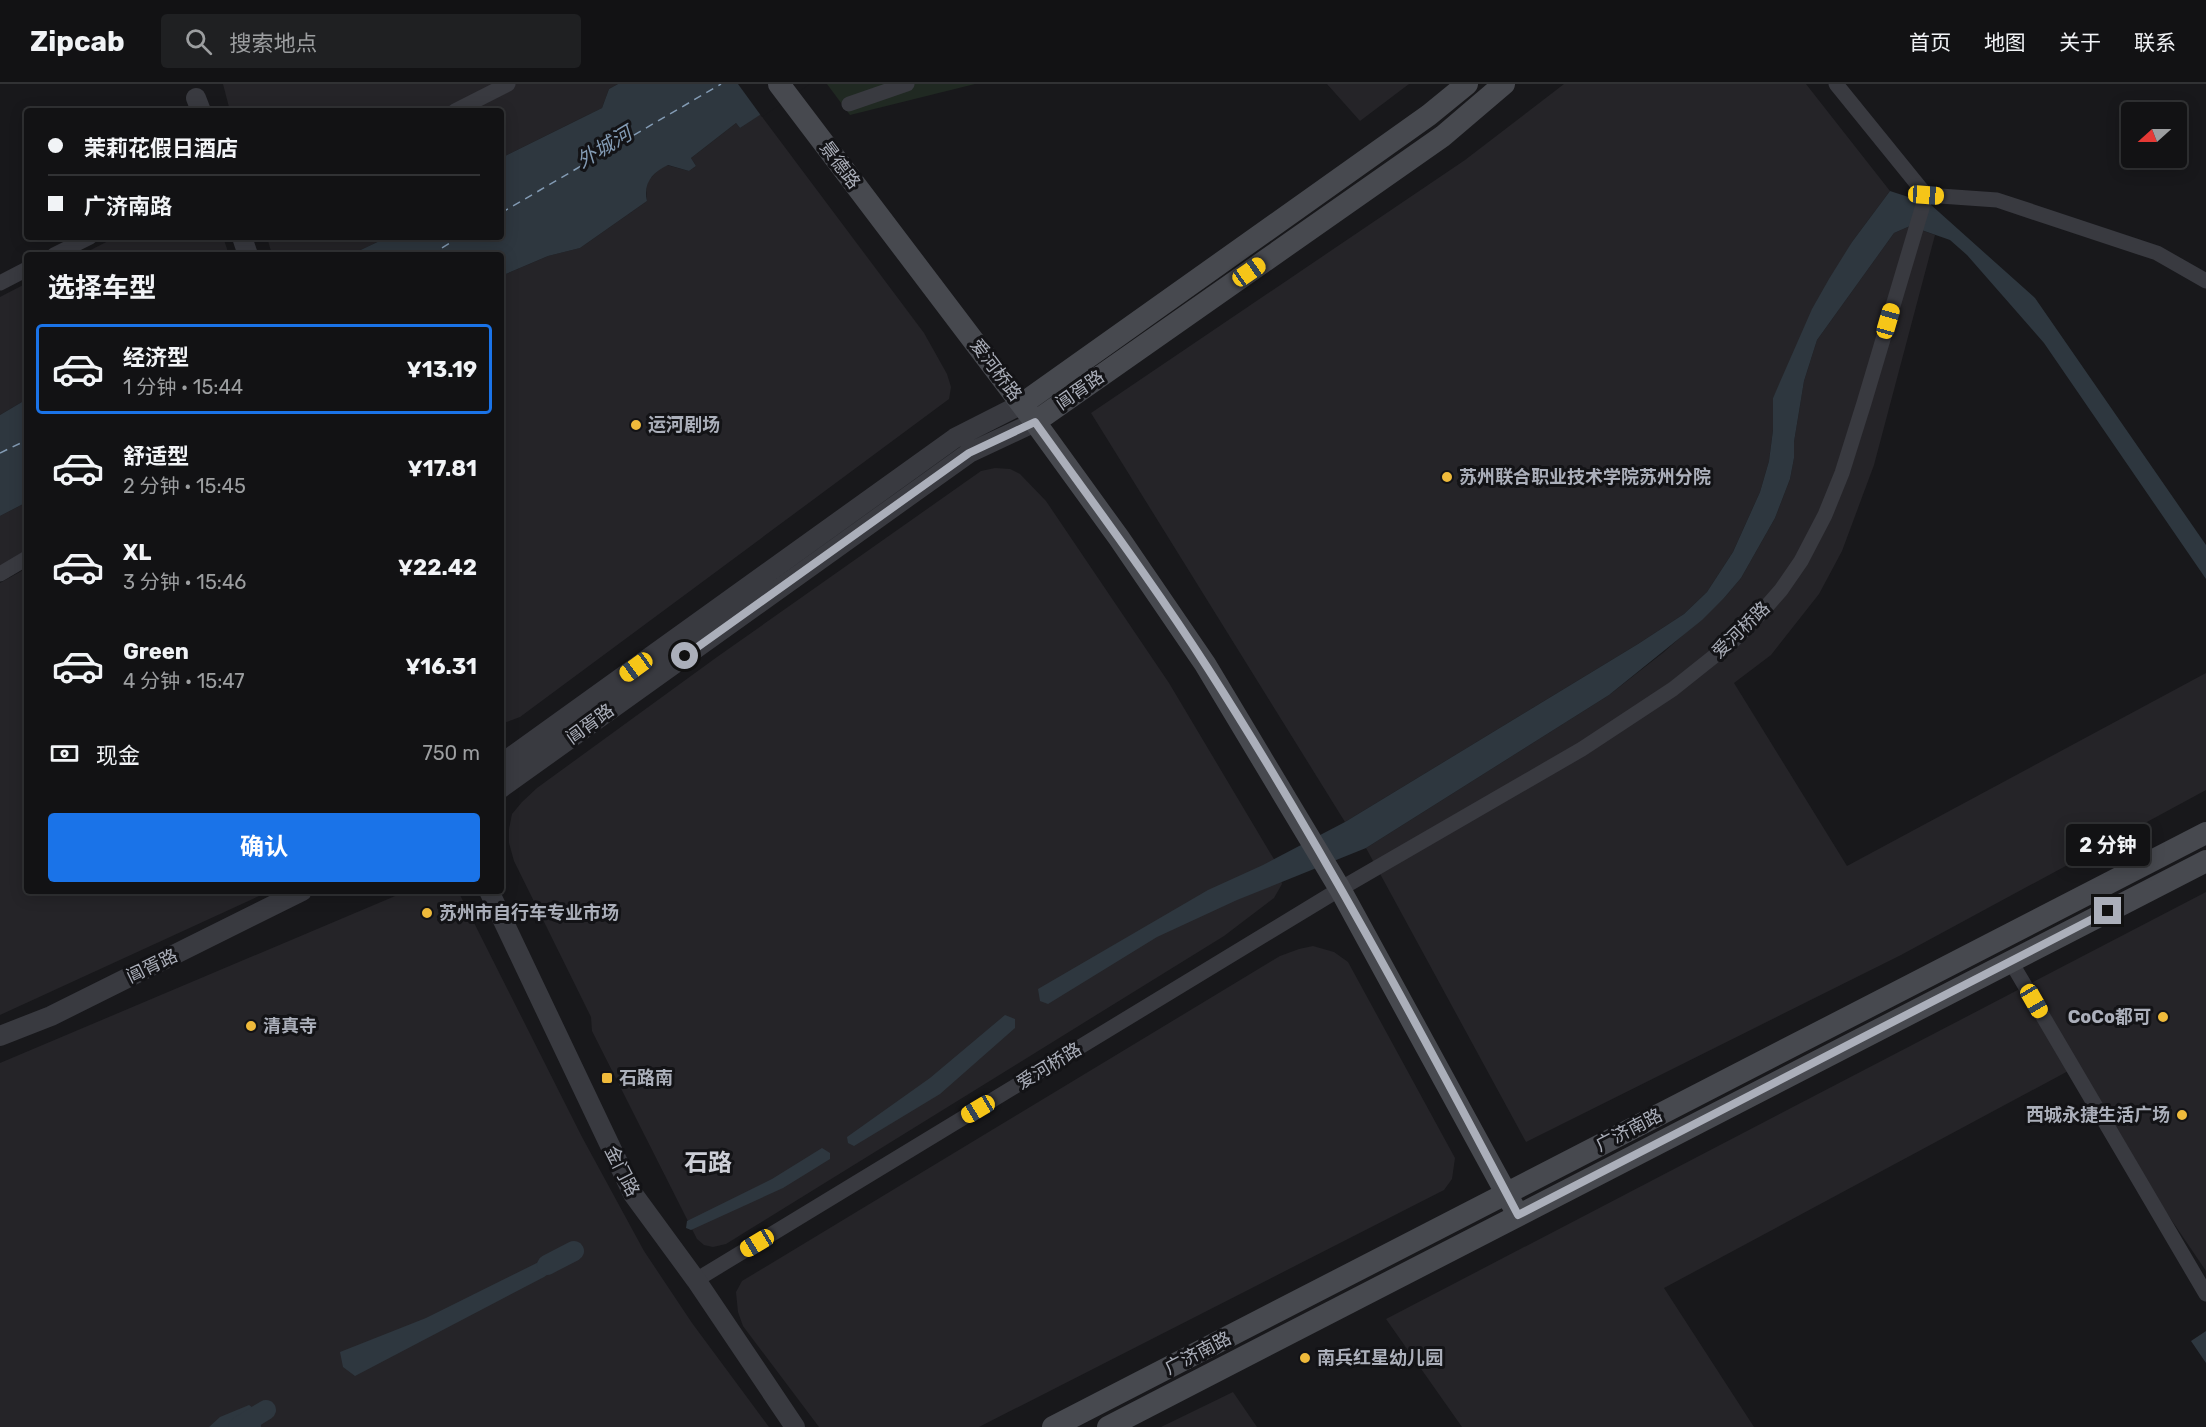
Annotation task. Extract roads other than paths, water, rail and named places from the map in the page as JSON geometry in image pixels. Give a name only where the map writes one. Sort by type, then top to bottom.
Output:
[{"type":"main road","name":"景德路","points":[[779,84],[901,246]]},
{"type":"main road","name":"阊胥路","points":[[1028,413],[1429,115],[1467,84]]},
{"type":"main road","name":"阊胥路","points":[[1028,413],[1443,136],[1504,84]]},
{"type":"main road","name":"爱河桥路","points":[[901,246],[1028,413],[1119,538],[1194,647],[1337,884],[1518,1215]]},
{"type":"main road","name":"广济南路","points":[[1053,1427],[2206,833]]},
{"type":"main road","name":"广济南路","points":[[1108,1427],[2206,861]]},
{"type":"street","points":[[461,108],[508,84]]},
{"type":"street","points":[[849,104],[907,84]]},
{"type":"street","points":[[1836,84],[1925,197],[1997,200],[2157,253],[2206,281]]},
{"type":"street","name":"爱河桥路","points":[[696,1280],[1337,884],[1582,749],[1631,718],[1708,662],[1760,614],[1801,561],[1825,515],[1842,473],[1925,197]]},
{"type":"street","points":[[60,252],[84,240]]},
{"type":"street","points":[[0,283],[24,271]]},
{"type":"street","name":"阊胥路","points":[[504,762],[955,438],[1028,413]]},
{"type":"street","name":"阊胥路","points":[[504,786],[1028,413]]},
{"type":"street","points":[[0,574],[24,560]]},
{"type":"street","name":"阊胥路","points":[[0,1036],[51,1016],[296,894]]},
{"type":"street","name":"金门路","points":[[490,894],[629,1186],[696,1280],[795,1427]]},
{"type":"street","points":[[2011,962],[2206,1294]]},
{"type":"water","name":"外城河","points":[[618,84],[807,84],[740,128],[736,123],[691,158],[696,166],[689,171],[668,165],[657,171],[650,179],[646,189],[647,201],[580,248],[548,256],[504,275],[504,252],[356,252],[382,240],[504,240],[504,157],[602,108],[609,89]]},
{"type":"water","points":[[1890,191],[1930,204],[2035,298],[2206,545],[2206,579],[2044,343],[1967,255],[1950,240],[1910,226],[1894,233],[1817,340],[1804,381],[1790,479],[1775,518],[1741,578],[1702,620],[1609,695],[1366,848],[1237,900],[1157,937],[1048,1004],[1040,1001],[1038,989],[1208,890],[1263,865],[1345,822],[1684,614],[1707,592],[1733,552],[1760,492],[1769,461],[1773,430],[1773,398],[1812,309],[1852,242]]},
{"type":"water","points":[[24,401],[24,504],[0,516],[0,415]]},
{"type":"water","points":[[1005,1015],[1015,1019],[1015,1028],[940,1094],[854,1146],[848,1143],[847,1137],[930,1078]]},
{"type":"water","points":[[822,1148],[830,1153],[830,1159],[783,1188],[691,1230],[686,1228],[687,1221],[772,1179]]},
{"type":"water","points":[[561,1251],[569,1253],[567,1261],[544,1277],[355,1376],[343,1367],[340,1352],[426,1318]]},
{"type":"water","points":[[2206,1331],[2206,1363],[2191,1341]]},
{"type":"water","points":[[249,1405],[260,1413],[261,1427],[209,1427],[220,1417]]},
{"type":"waterway","points":[[547,1265],[574,1251]]},
{"type":"waterway","points":[[238,1427],[266,1410]]},
{"type":"place","name":"运河剧场","points":[[636,425]]},
{"type":"place","name":"苏州联合职业技术学院苏州分院","points":[[1447,477]]},
{"type":"place","name":"苏州市自行车专业市场","points":[[427,913]]},
{"type":"place","name":"CoCo都可","points":[[2163,1017]]},
{"type":"place","name":"清真寺","points":[[251,1026]]},
{"type":"place","name":"石路南","points":[[607,1078]]},
{"type":"place","name":"西城永捷生活广场","points":[[2182,1115]]},
{"type":"place","name":"南兵红星幼儿园","points":[[1305,1358]]},
{"type":"district","name":"石路","points":[[708,1163]]}]
